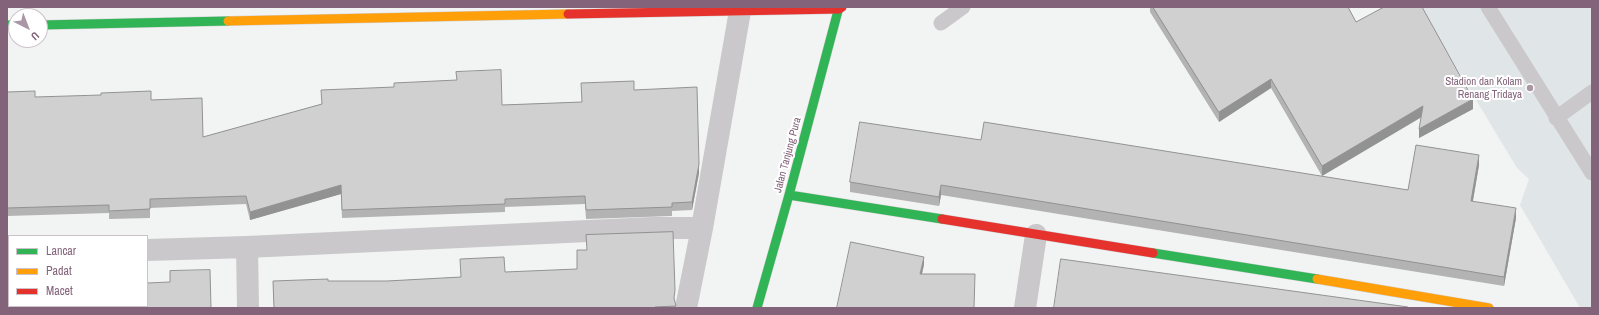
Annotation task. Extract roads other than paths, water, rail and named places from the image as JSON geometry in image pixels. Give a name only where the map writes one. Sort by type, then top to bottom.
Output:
[{"type":"street","points":[[48,25],[262,14],[685,10],[740,11],[840,8]]},
{"type":"street","name":"Jalan Tanjung Pura","points":[[757,308],[840,8]]},
{"type":"street","points":[[686,308],[702,228],[740,11]]},
{"type":"street","points":[[789,195],[1036,234],[1445,304],[1489,308]]},
{"type":"street","points":[[148,250],[247,247],[644,229],[702,228]]},
{"type":"street","points":[[1025,308],[1036,234]]},
{"type":"street","points":[[247,247],[248,308]]},
{"type":"lane","points":[[941,23],[963,7]]},
{"type":"lane","points":[[1488,7],[1556,118],[1592,173]]},
{"type":"lane","points":[[1556,118],[1592,92]]},
{"type":"place","name":"Stadion dan Kolam Renang Tridaya","points":[[1530,88]]}]
